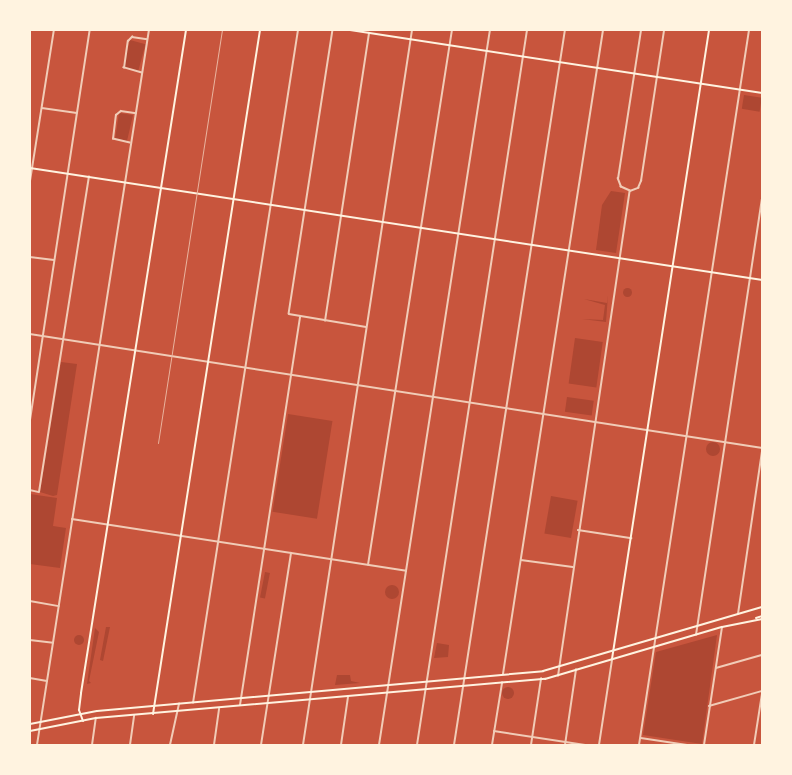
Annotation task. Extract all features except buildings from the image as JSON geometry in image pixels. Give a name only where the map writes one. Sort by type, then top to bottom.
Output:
[{"type":"main road","points":[[83,721],[80,715],[107,525],[186,30]]},
{"type":"main road","points":[[153,714],[260,30]]},
{"type":"main road","points":[[350,30],[762,93]]},
{"type":"main road","points":[[612,660],[709,30]]},
{"type":"main road","points":[[31,168],[762,280]]},
{"type":"main road","points":[[30,724],[80,715],[179,704],[503,676],[558,668],[762,607]]},
{"type":"main road","points":[[30,731],[96,718],[219,709],[541,679],[558,676],[722,627],[756,618],[762,618]]},
{"type":"street","points":[[30,181],[54,30]]},
{"type":"street","points":[[30,420],[90,30]]},
{"type":"street","points":[[37,745],[149,30]]},
{"type":"street","points":[[193,703],[298,30]]},
{"type":"street","points":[[333,30],[289,311],[290,315],[300,318],[366,328]]},
{"type":"street","points":[[303,745],[412,30]]},
{"type":"street","points":[[368,565],[452,30]]},
{"type":"street","points":[[379,745],[490,30]]},
{"type":"street","points":[[417,745],[527,30]]},
{"type":"street","points":[[454,745],[565,30]]},
{"type":"street","points":[[503,676],[603,30]]},
{"type":"street","points":[[641,30],[618,179],[621,187],[630,191],[638,188],[641,181],[664,30]]},
{"type":"street","points":[[640,745],[749,30]]},
{"type":"street","points":[[324,321],[369,33]]},
{"type":"street","points":[[142,73],[124,68],[128,41],[132,37],[147,39]]},
{"type":"street","points":[[42,108],[77,113]]},
{"type":"street","points":[[131,143],[114,139],[116,115],[121,111],[136,113]]},
{"type":"street","points":[[30,490],[39,492],[89,177]]},
{"type":"street","points":[[558,676],[578,530],[630,191]]},
{"type":"street","points":[[696,635],[762,200]]},
{"type":"street","points":[[30,257],[54,260]]},
{"type":"street","points":[[240,706],[300,318]]},
{"type":"street","points":[[30,334],[762,448]]},
{"type":"street","points":[[738,614],[762,451]]},
{"type":"street","points":[[72,519],[406,571]]},
{"type":"street","points":[[578,530],[631,538]]},
{"type":"street","points":[[261,745],[291,553]]},
{"type":"street","points":[[521,560],[573,567]]},
{"type":"street","points":[[30,601],[59,606]]},
{"type":"street","points":[[704,745],[722,627]]},
{"type":"street","points":[[30,640],[53,643]]},
{"type":"street","points":[[716,668],[762,655]]},
{"type":"street","points":[[599,745],[612,660]]},
{"type":"street","points":[[565,745],[576,670]]},
{"type":"street","points":[[30,678],[47,681]]},
{"type":"street","points":[[530,745],[541,679]]},
{"type":"street","points":[[492,745],[502,683]]},
{"type":"street","points":[[710,706],[762,693],[754,745]]},
{"type":"street","points":[[341,745],[348,697]]},
{"type":"street","points":[[170,745],[175,712],[179,704]]},
{"type":"street","points":[[214,745],[219,709]]},
{"type":"street","points":[[130,745],[134,716]]},
{"type":"street","points":[[92,745],[96,718]]},
{"type":"street","points":[[494,732],[585,745]]},
{"type":"street","points":[[640,738],[688,745]]},
{"type":"shaded area","points":[[130,40],[145,44],[138,71],[123,67]]},
{"type":"shaded area","points":[[744,95],[762,98],[760,112],[742,109]]},
{"type":"shaded area","points":[[119,113],[133,115],[127,141],[115,139]]},
{"type":"shaded area","points":[[611,191],[625,193],[616,253],[596,250],[602,205]]},
{"type":"shaded area","points":[[627,287],[632,292],[627,297],[622,292]]},
{"type":"shaded area","points":[[608,295],[606,322],[582,319],[603,320],[605,305],[584,299],[607,303]]},
{"type":"shaded area","points":[[575,338],[603,342],[596,387],[569,384]]},
{"type":"shaded area","points":[[61,362],[77,364],[57,495],[53,496],[40,492]]},
{"type":"shaded area","points":[[567,397],[594,401],[592,416],[565,412]]},
{"type":"shaded area","points":[[288,414],[332,421],[317,519],[273,512]]},
{"type":"shaded area","points":[[713,442],[718,444],[720,449],[718,454],[713,456],[708,454],[706,449],[708,444]]},
{"type":"shaded area","points":[[30,494],[57,498],[53,526],[66,528],[60,568],[30,564]]},
{"type":"shaded area","points":[[551,496],[578,501],[571,538],[544,533]]},
{"type":"shaded area","points":[[265,572],[270,573],[265,598],[260,598]]},
{"type":"shaded area","points":[[389,585],[395,585],[399,589],[399,595],[395,599],[389,599],[385,595],[385,589]]},
{"type":"shaded area","points":[[106,627],[110,627],[103,661],[100,660]]},
{"type":"shaded area","points":[[95,628],[99,632],[89,681],[91,683],[87,684]]},
{"type":"shaded area","points":[[77,635],[81,635],[83,636],[83,644],[77,645],[74,642],[74,638]]},
{"type":"shaded area","points":[[717,635],[702,744],[643,735],[656,652]]},
{"type":"shaded area","points":[[437,643],[449,645],[448,657],[434,658]]},
{"type":"shaded area","points":[[337,675],[350,675],[351,681],[360,683],[335,685]]},
{"type":"shaded area","points":[[506,687],[510,687],[514,693],[510,699],[506,699],[502,695],[502,691]]},
{"type":"railway","points":[[158,443],[222,30]]}]
